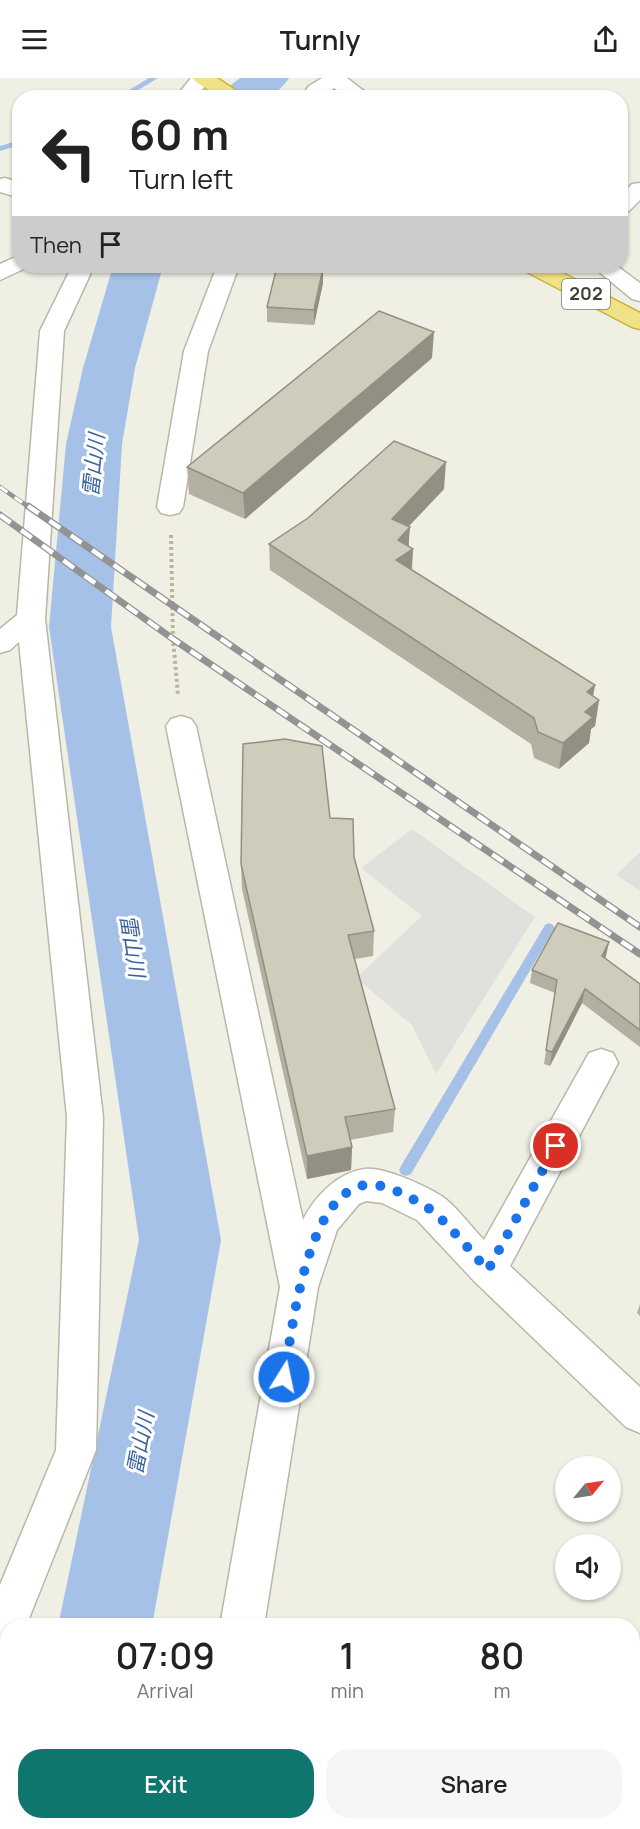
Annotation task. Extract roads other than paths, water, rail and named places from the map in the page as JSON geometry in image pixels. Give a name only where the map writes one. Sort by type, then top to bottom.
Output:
[{"type":"highway","points":[[207,81],[223,90]]},
{"type":"highway","name":"202","points":[[546,273],[640,322]]},
{"type":"street","points":[[316,90],[337,79],[352,90]]},
{"type":"street","points":[[628,200],[640,189]]},
{"type":"street","points":[[8,1618],[76,1450],[85,1117],[31,619],[52,331],[80,273]]},
{"type":"street","points":[[170,507],[196,351],[225,273]]},
{"type":"street","points":[[612,273],[640,294]]},
{"type":"street","points":[[0,643],[31,619]]},
{"type":"street","points":[[182,726],[299,1287]]},
{"type":"street","points":[[488,1270],[601,1063]]},
{"type":"street","points":[[243,1618],[299,1287],[321,1222],[346,1193],[365,1185],[387,1188],[430,1209],[488,1270],[640,1414]]},
{"type":"waterway","points":[[133,90],[154,78]]},
{"type":"waterway","name":"雷山川","points":[[252,90],[267,78]]},
{"type":"waterway","points":[[0,149],[12,145]]},
{"type":"waterway","name":"雷山川","points":[[107,1618],[180,1240],[80,627],[94,444],[109,368],[136,273]]},
{"type":"waterway","points":[[406,1170],[549,928]]},
{"type":"railway","points":[[0,487],[30,508]]},
{"type":"railway","points":[[28,506],[640,927]]},
{"type":"railway","points":[[0,515],[173,639],[640,954]]}]
